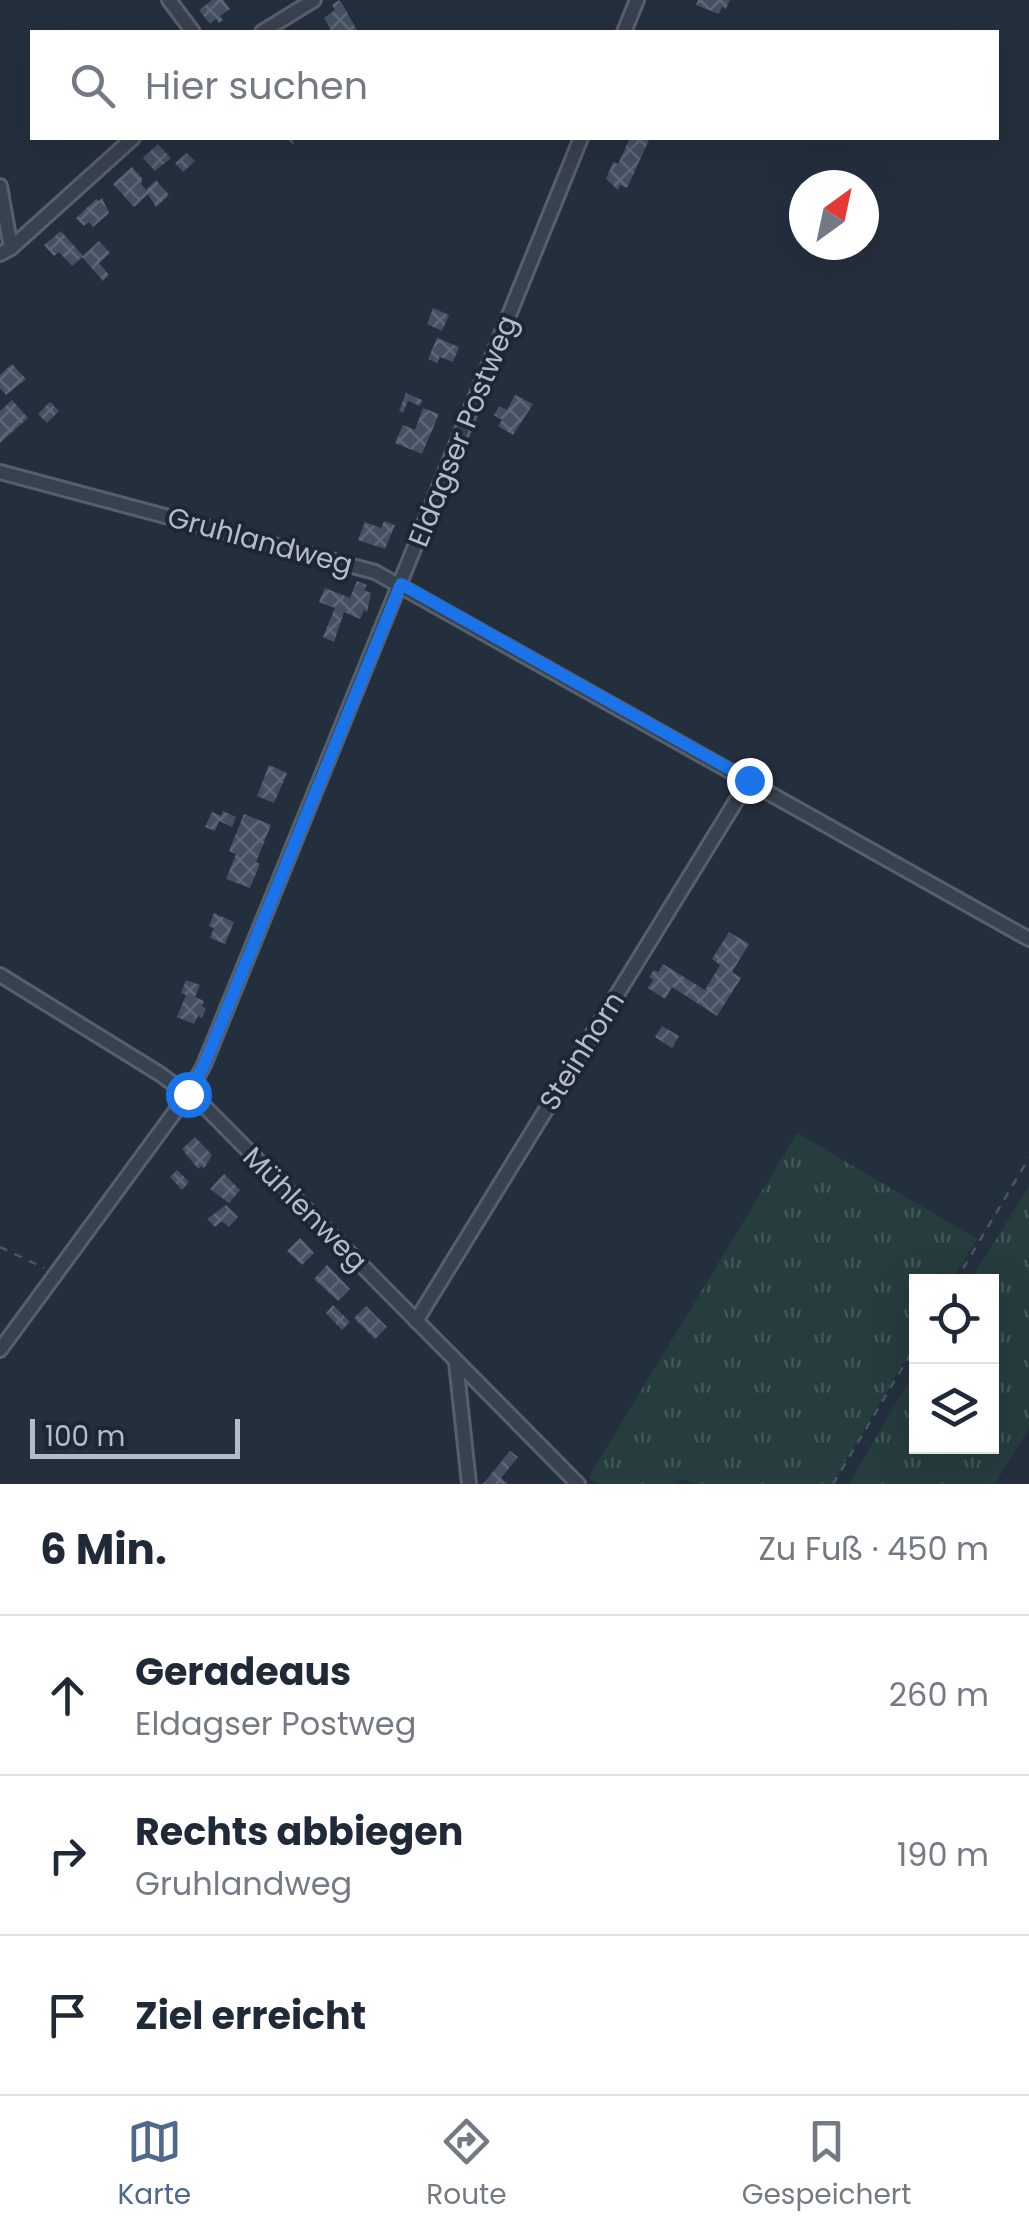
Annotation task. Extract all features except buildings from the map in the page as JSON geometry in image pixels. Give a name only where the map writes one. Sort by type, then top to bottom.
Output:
[{"type":"street","points":[[170,0],[192,30]]},
{"type":"street","points":[[265,30],[314,0]]},
{"type":"street","points":[[625,30],[637,0]]},
{"type":"street","points":[[6,251],[130,140]]},
{"type":"street","name":"Eldagser Postweg","points":[[0,1350],[188,1094],[204,1065],[580,140]]},
{"type":"street","points":[[0,186],[6,251]]},
{"type":"street","name":"Gruhlandweg","points":[[0,472],[375,572],[1029,939]]},
{"type":"street","name":"Steinhorn","points":[[416,1321],[749,780]]},
{"type":"street","name":"Mühlenweg","points":[[0,975],[207,1109],[578,1484]]},
{"type":"street","points":[[456,1362],[469,1484]]},
{"type":"path","points":[[290,140],[299,149]]},
{"type":"path","points":[[960,1274],[1029,1158]]},
{"type":"path","points":[[0,1247],[55,1274]]},
{"type":"path","points":[[833,1484],[909,1357]]},
{"type":"green space","points":[[797,1133],[977,1239],[956,1274],[909,1274],[909,1353],[832,1484],[695,1484],[682,1479],[676,1484],[596,1484],[589,1477]]},
{"type":"green space","points":[[1029,1186],[1029,1428],[995,1484],[849,1484],[909,1381],[909,1454],[999,1454],[999,1274],[974,1274]]},
{"type":"route","points":[[188,1094],[204,1065],[401,584],[749,780]]}]
